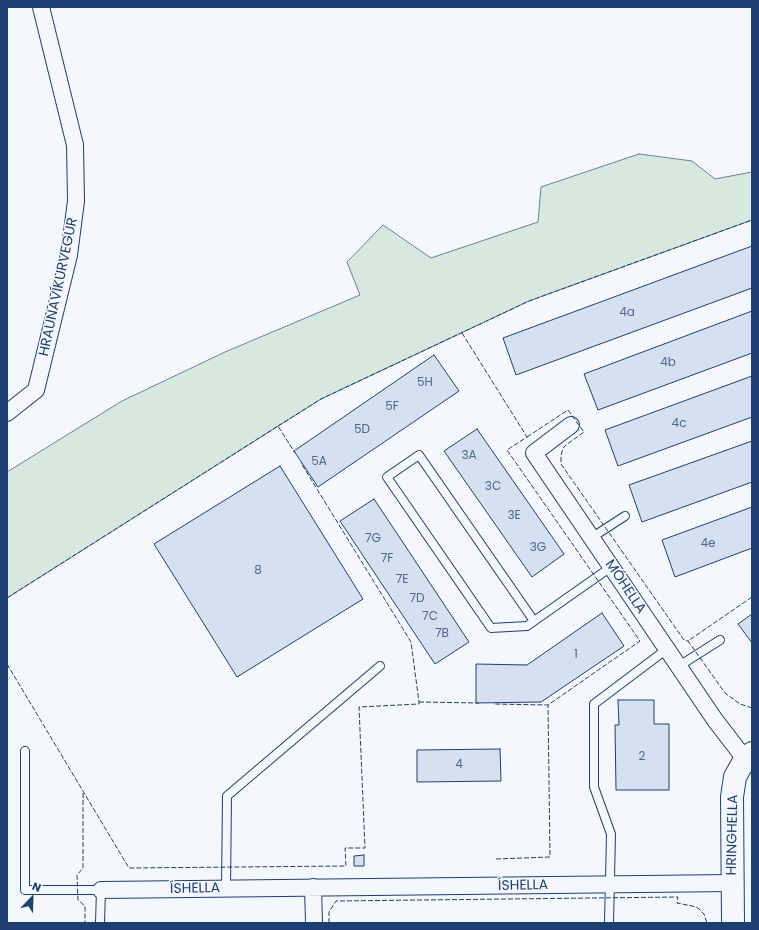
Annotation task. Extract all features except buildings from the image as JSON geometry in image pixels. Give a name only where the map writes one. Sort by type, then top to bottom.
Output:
[{"type":"street","name":"HRAUNAVÍKURVEGUR","points":[[7,413],[36,390],[69,255],[76,201],[75,145],[40,7]]},
{"type":"street","name":"MÓHELLA","points":[[571,425],[534,453],[715,720],[748,756]]},
{"type":"street","name":"HRINGHELLA","points":[[733,923],[732,796],[735,777],[748,756]]},
{"type":"street","name":"ÍSHELLA","points":[[101,890],[732,883]]},
{"type":"street","points":[[313,888],[314,923]]},
{"type":"lane","points":[[534,621],[419,455],[387,477],[491,628],[527,626],[611,567]]},
{"type":"lane","points":[[591,538],[625,516]]},
{"type":"lane","points":[[679,666],[720,640]]},
{"type":"lane","points":[[609,923],[611,834],[594,787],[594,704],[667,649]]},
{"type":"lane","points":[[226,888],[227,796],[380,666]]},
{"type":"lane","points":[[26,751],[25,890],[101,890],[100,923]]},
{"type":"shaded area","points":[[639,154],[692,161],[715,179],[752,172],[752,220],[529,301],[321,399],[7,598],[7,472],[122,401],[225,352],[360,295],[347,262],[383,225],[431,258],[538,222],[541,187]]},
{"type":"fence","points":[[278,426],[321,399],[529,301],[752,220]]},
{"type":"fence","points":[[462,333],[527,437],[507,450],[640,641],[548,705],[493,704]]},
{"type":"fence","points":[[527,437],[568,410],[584,432],[563,448],[561,464],[684,640],[688,641]]},
{"type":"fence","points":[[7,598],[278,426],[295,453]]},
{"type":"fence","points":[[7,664],[129,868],[346,866],[345,848],[365,848],[359,707],[419,704],[419,702],[411,642],[301,463]]},
{"type":"fence","points":[[752,597],[688,641],[725,693],[740,704],[752,708]]},
{"type":"fence","points":[[419,702],[479,703]]},
{"type":"fence","points":[[496,859],[550,857],[548,705]]},
{"type":"fence","points":[[83,793],[83,868],[77,875],[78,900],[85,906],[85,923]]},
{"type":"fence","points":[[329,923],[329,912],[336,901],[678,897],[677,903],[698,908],[704,914],[707,923]]}]
